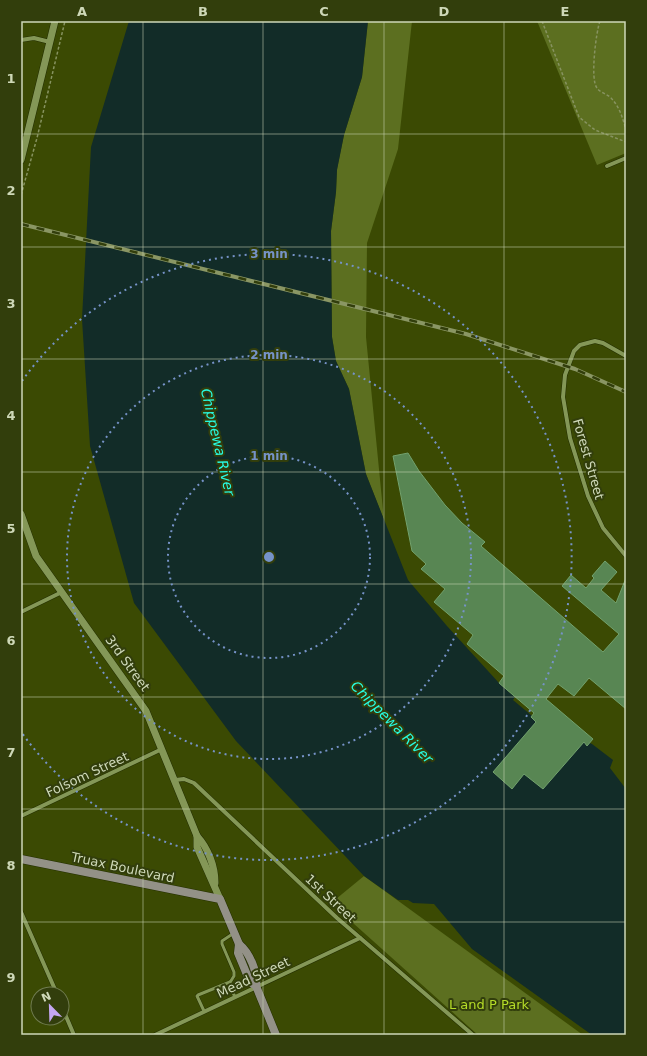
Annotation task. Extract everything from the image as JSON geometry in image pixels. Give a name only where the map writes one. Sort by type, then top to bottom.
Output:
[{"type":"main road","name":"Truax Boulevard","points":[[21,858],[220,899]]},
{"type":"main road","name":"3rd Street","points":[[220,899],[239,944],[238,953],[250,982],[256,986],[276,1035]]},
{"type":"street","points":[[21,160],[54,21]]},
{"type":"street","points":[[21,40],[34,38],[50,42]]},
{"type":"street","points":[[607,166],[626,158]]},
{"type":"street","name":"Forest Street","points":[[626,356],[603,343],[595,341],[587,342],[574,351],[565,375],[563,398],[570,438],[588,496],[603,528],[626,556]]},
{"type":"street","name":"3rd Street","points":[[21,514],[36,556],[137,696],[146,711],[197,836],[204,843],[215,872],[214,883],[220,899]]},
{"type":"street","points":[[21,612],[62,592]]},
{"type":"street","name":"Folsom Street","points":[[21,816],[162,749]]},
{"type":"street","name":"1st Street","points":[[175,780],[184,779],[194,783],[360,938],[473,1035]]},
{"type":"street","points":[[21,912],[53,986]]},
{"type":"street","name":"Mead Street","points":[[155,1035],[360,938]]},
{"type":"street","points":[[70,1025],[74,1035]]},
{"type":"lane","points":[[204,1011],[197,996],[198,994],[230,982],[234,976],[234,972],[222,941],[234,933]]},
{"type":"lane","points":[[230,982],[235,997]]},
{"type":"path","points":[[21,195],[37,138],[66,21]]},
{"type":"path","points":[[542,21],[580,117],[595,130],[626,142]]},
{"type":"path","points":[[600,21],[596,45],[594,84],[598,90],[611,98],[620,112],[626,130]]},
{"type":"green space","points":[[368,21],[412,21],[398,149],[367,243],[366,337],[384,520],[366,474],[349,389],[336,361],[332,337],[331,231],[336,192],[337,169],[344,135],[362,77]]},
{"type":"green space","points":[[537,21],[626,21],[626,153],[597,165]]},
{"type":"green space","name":"L and P Park","points":[[364,876],[583,1035],[478,1035],[334,906],[336,899]]},
{"type":"water","name":"Chippewa River","points":[[129,21],[368,21],[362,77],[344,135],[337,170],[331,231],[332,337],[336,361],[349,389],[366,474],[408,580],[447,626],[499,683],[515,697],[513,700],[531,715],[592,744],[613,760],[610,768],[626,789],[626,1035],[592,1035],[472,949],[434,904],[413,903],[408,900],[398,900],[364,876],[236,741],[134,603],[90,446],[82,319],[91,147]]},
{"type":"building","points":[[408,453],[419,471],[445,505],[462,523],[485,542],[481,546],[603,652],[619,634],[562,586],[571,575],[586,588],[594,578],[592,576],[605,561],[617,572],[601,590],[616,603],[626,578],[626,709],[589,678],[574,696],[558,684],[546,699],[593,739],[587,746],[584,742],[543,789],[524,774],[512,789],[493,772],[536,722],[531,717],[534,713],[499,683],[504,676],[467,644],[473,635],[434,602],[445,589],[421,569],[426,564],[412,551],[393,456]]},
{"type":"railway","points":[[21,224],[466,334],[575,369],[626,392]]}]
